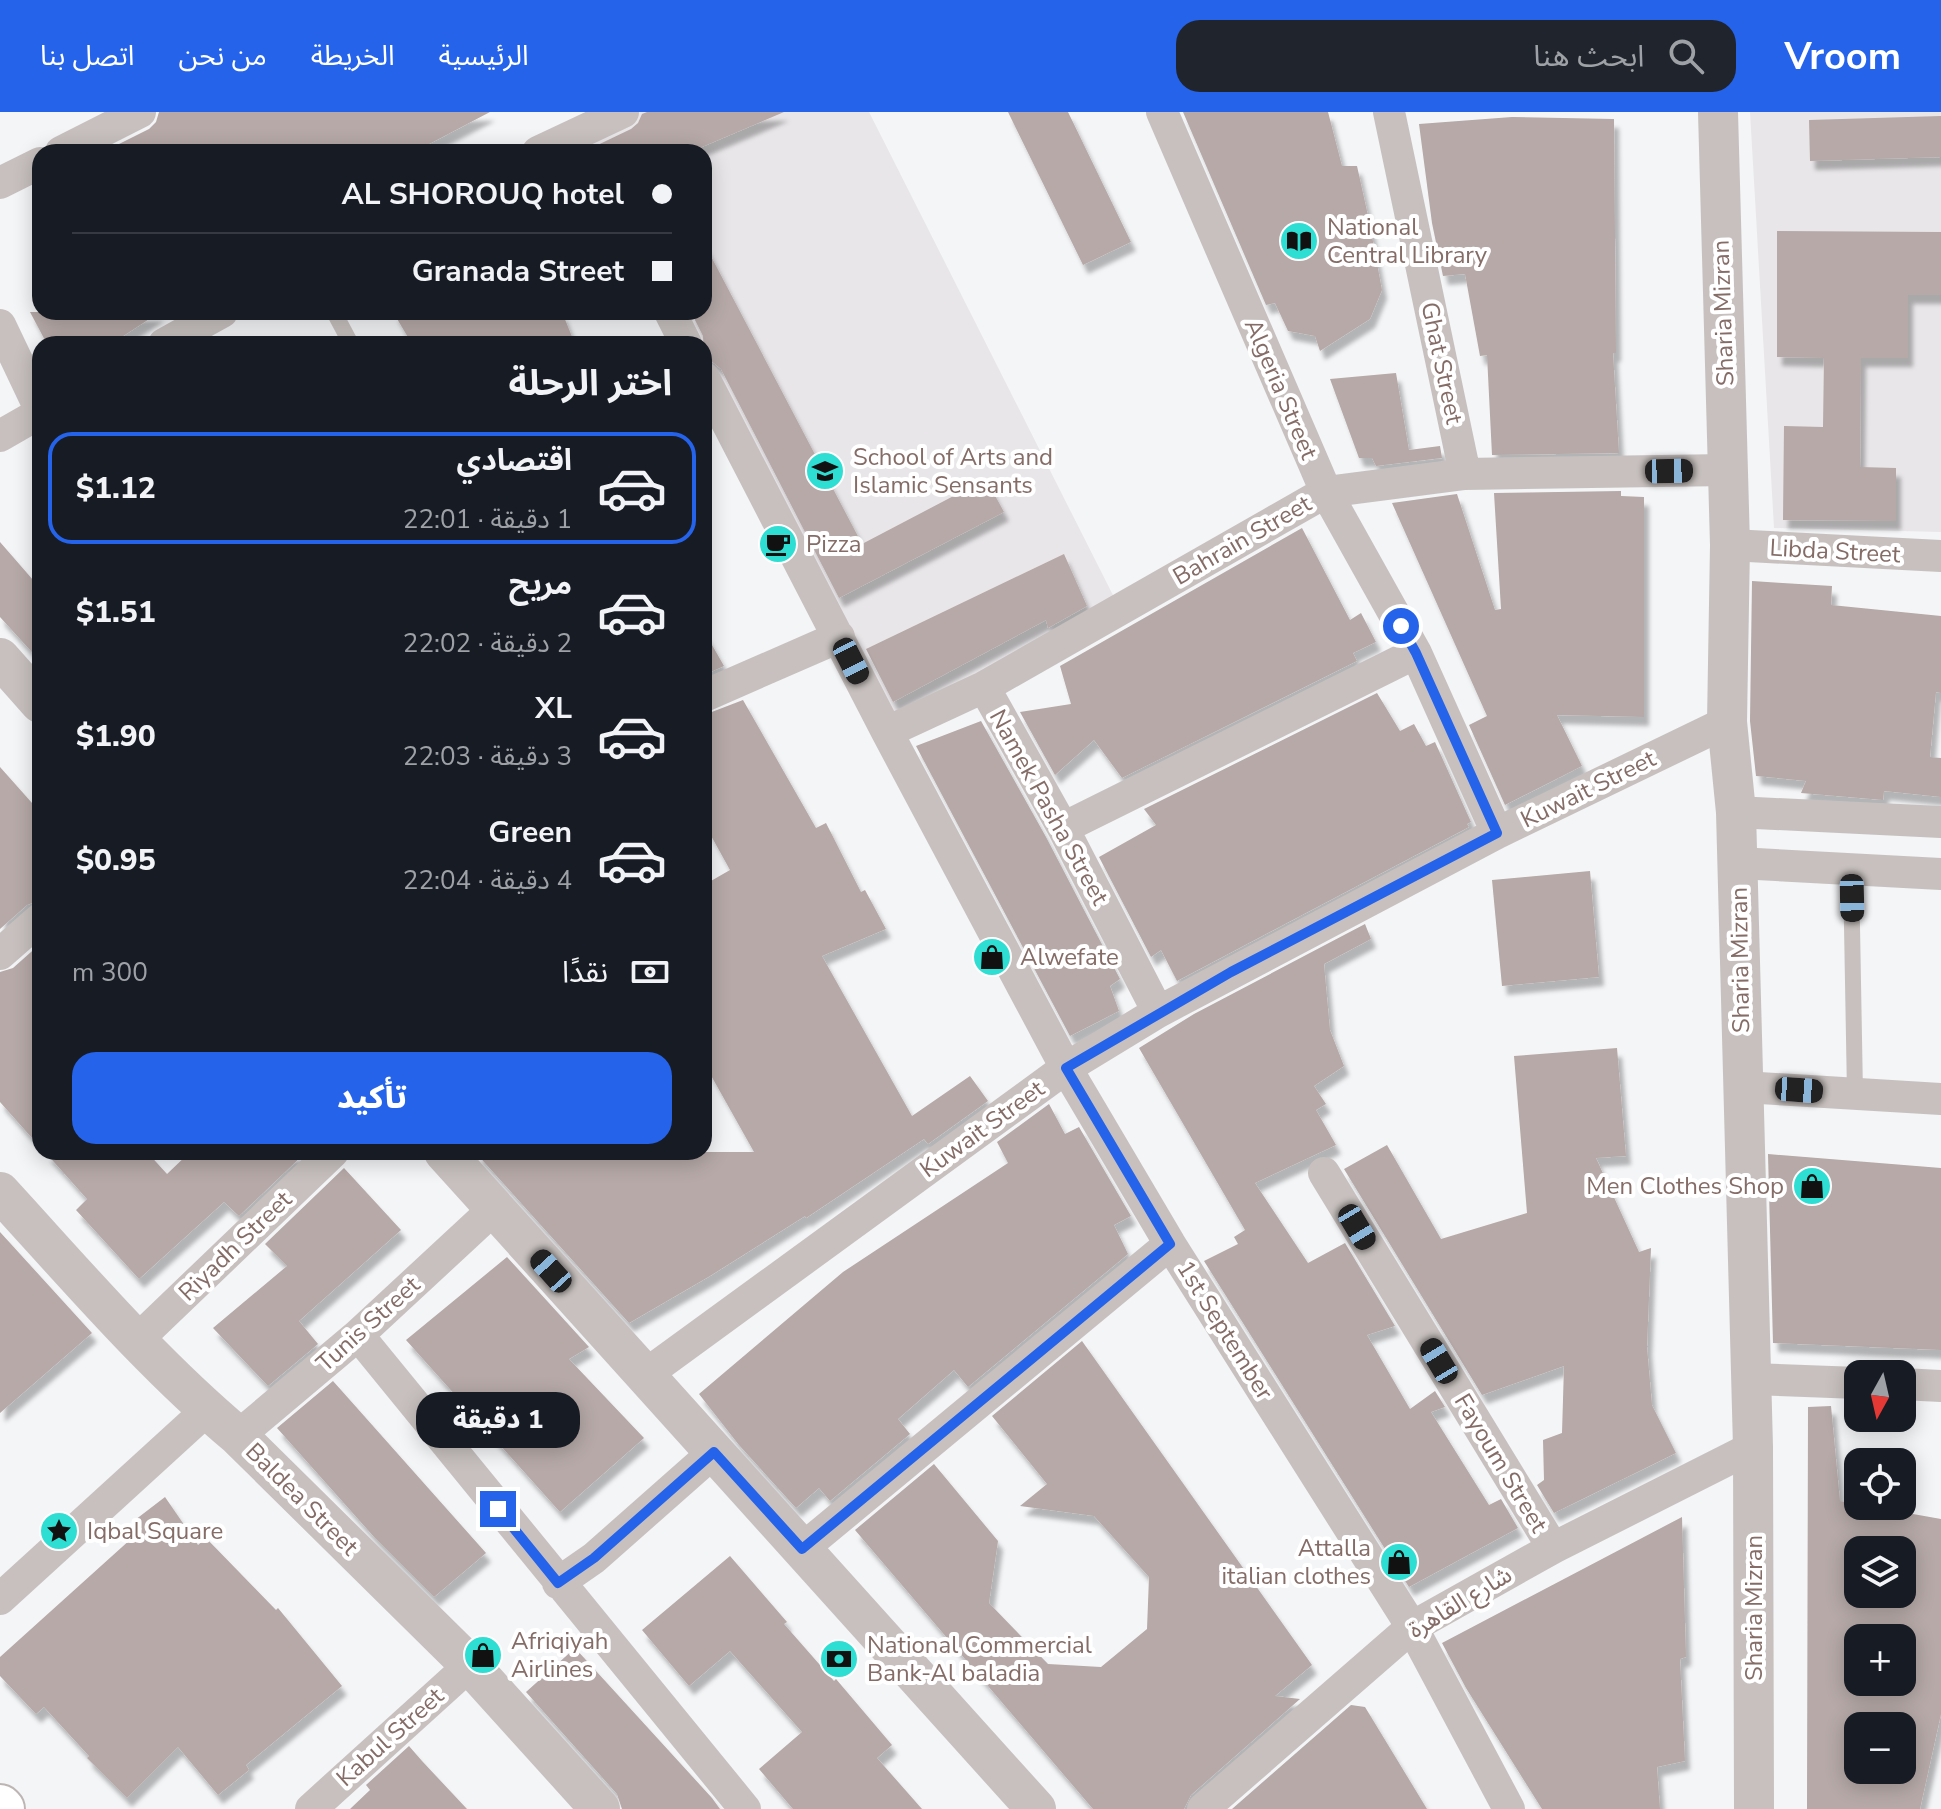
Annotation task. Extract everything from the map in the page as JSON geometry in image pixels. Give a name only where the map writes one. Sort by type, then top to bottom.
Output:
[{"type":"street","points":[[77,144],[140,112]]},
{"type":"street","points":[[554,144],[623,112]]},
{"type":"street","name":"Algeria Street","points":[[1162,112],[1326,492],[1416,653],[1497,833]]},
{"type":"street","name":"Ghat Street","points":[[1389,112],[1465,474]]},
{"type":"street","name":"Sharia Mizran","points":[[1718,112],[1730,545],[1727,722],[1738,863],[1753,1447],[1754,1809]]},
{"type":"street","points":[[0,183],[32,167]]},
{"type":"street","points":[[178,336],[208,320]]},
{"type":"street","points":[[0,325],[32,394]]},
{"type":"street","name":"1st September","points":[[712,393],[1066,1068],[1170,1244],[1412,1627],[1509,1809]]},
{"type":"street","points":[[0,436],[32,416]]},
{"type":"street","name":"Bahrain Street","points":[[887,732],[984,687],[1326,492],[1465,474],[1728,470]]},
{"type":"street","name":"Libda Street","points":[[1730,545],[1941,556]]},
{"type":"street","points":[[712,693],[839,637]]},
{"type":"street","points":[[1063,828],[1416,653]]},
{"type":"street","points":[[0,658],[32,694]]},
{"type":"street","name":"Namek Pasha Street","points":[[984,687],[1063,828],[1158,1012]]},
{"type":"street","name":"Kuwait Street","points":[[645,1375],[1066,1068],[1158,1012],[1497,833],[1727,722]]},
{"type":"street","points":[[1736,812],[1941,822]]},
{"type":"street","points":[[1738,863],[1941,874]]},
{"type":"street","points":[[0,954],[32,926]]},
{"type":"street","points":[[1743,1087],[1941,1098]]},
{"type":"street","name":"Riyadh Street","points":[[136,1341],[325,1160]]},
{"type":"street","points":[[451,1160],[1036,1809]]},
{"type":"street","name":"Fayoum Street","points":[[1324,1173],[1553,1548]]},
{"type":"street","name":"Baldea Street","points":[[0,1192],[136,1341],[238,1436],[470,1665],[600,1809]]},
{"type":"street","name":"Tunis Street","points":[[238,1436],[358,1335],[495,1208]]},
{"type":"street","points":[[802,1549],[1170,1244]]},
{"type":"street","points":[[358,1335],[745,1809]]},
{"type":"street","points":[[1751,1379],[1844,1382]]},
{"type":"street","points":[[1916,1385],[1941,1386]]},
{"type":"street","points":[[0,1599],[207,1410]]},
{"type":"street","name":"شارع القاهرة","points":[[1203,1809],[1412,1627],[1553,1548],[1753,1447]]},
{"type":"street","points":[[558,1583],[594,1558],[714,1452]]},
{"type":"street","name":"Kabul Street","points":[[311,1809],[470,1665]]},
{"type":"lane","points":[[1851,870],[1855,1094]]},
{"type":"shaded area","points":[[632,112],[869,112],[1121,611],[888,726],[712,385],[712,336],[686,336],[678,320],[712,320],[712,144],[587,144],[581,134]]},
{"type":"shaded area","points":[[1750,112],[1941,112],[1941,532],[1774,528]]},
{"type":"building","points":[[159,112],[490,112],[429,144],[119,144],[149,129],[156,122]]},
{"type":"building","points":[[784,112],[709,144],[600,144],[631,129],[642,114]]},
{"type":"building","points":[[1008,112],[1068,112],[1131,242],[1083,265]]},
{"type":"building","name":"National Central Library","points":[[1183,112],[1328,112],[1342,166],[1357,166],[1369,220],[1382,290],[1370,319],[1320,351],[1315,336],[1288,331],[1275,303],[1266,305]]},
{"type":"building","points":[[1941,116],[1941,157],[1810,161],[1809,120]]},
{"type":"building","points":[[1512,117],[1614,119],[1616,353],[1613,353],[1619,453],[1492,455],[1487,355],[1480,356],[1465,274],[1443,276],[1432,223],[1419,124]]},
{"type":"building","points":[[1777,231],[1941,232],[1941,295],[1908,295],[1908,358],[1861,358],[1860,467],[1896,468],[1896,521],[1783,520],[1784,426],[1823,427],[1824,358],[1777,357]]},
{"type":"building","points":[[712,258],[862,544],[986,479],[1004,512],[839,598],[721,369],[712,362],[712,336],[703,336],[695,320],[712,320]]},
{"type":"building","points":[[34,320],[148,320],[123,336],[43,336]]},
{"type":"building","points":[[398,320],[565,320],[572,336],[407,336]]},
{"type":"building","points":[[1396,373],[1409,450],[1440,446],[1442,458],[1376,466],[1372,458],[1359,458],[1330,379]]},
{"type":"building","points":[[1621,491],[1621,496],[1644,497],[1644,717],[1557,715],[1582,766],[1505,805],[1469,725],[1487,716],[1392,503],[1457,494],[1495,610],[1501,609],[1494,493]]},
{"type":"building","points":[[1302,528],[1350,620],[1361,613],[1376,642],[1353,653],[1357,661],[1122,778],[1094,740],[1055,775],[1020,712],[1071,704],[1060,666]]},
{"type":"building","points":[[0,542],[32,579],[32,652],[0,617]]},
{"type":"building","points":[[1064,554],[1087,606],[1048,628],[1046,620],[893,702],[866,649]]},
{"type":"building","points":[[1752,581],[1832,586],[1831,605],[1941,616],[1941,693],[1936,692],[1930,757],[1941,758],[1941,797],[1884,791],[1883,800],[1801,793],[1806,781],[1756,776],[1750,721]]},
{"type":"building","points":[[712,645],[724,666],[712,671]]},
{"type":"building","points":[[1377,693],[1400,731],[1414,724],[1426,746],[1435,742],[1471,822],[1467,824],[1469,827],[1177,981],[1161,950],[1151,957],[1099,857],[1156,825],[1144,809]]},
{"type":"building","points":[[743,700],[816,828],[826,823],[861,892],[865,890],[886,929],[822,956],[912,1116],[970,1076],[988,1101],[928,1144],[924,1139],[806,1218],[629,1323],[482,1160],[712,1160],[712,1152],[754,1152],[712,1077],[712,880],[730,870],[712,837],[712,712]]},
{"type":"building","points":[[981,721],[1120,979],[1110,986],[1119,1011],[1070,1036],[916,746]]},
{"type":"building","points":[[0,767],[32,803],[32,903],[0,929]]},
{"type":"building","points":[[1590,871],[1599,977],[1502,986],[1492,880]]},
{"type":"building","points":[[1365,924],[1371,939],[1324,964],[1330,1030],[1344,1066],[1314,1086],[1326,1104],[1316,1110],[1336,1145],[1255,1183],[1308,1263],[1345,1243],[1395,1326],[1367,1335],[1410,1409],[1435,1391],[1445,1407],[1431,1412],[1489,1505],[1501,1499],[1518,1528],[1409,1587],[1204,1261],[1238,1244],[1234,1237],[1245,1230],[1139,1048],[1194,1014]]},
{"type":"building","points":[[32,951],[32,1138],[0,1102],[0,972],[13,968]]},
{"type":"building","points":[[1617,1048],[1626,1156],[1596,1158],[1639,1252],[1651,1248],[1647,1347],[1652,1405],[1676,1453],[1554,1513],[1537,1485],[1544,1480],[1543,1440],[1562,1433],[1564,1366],[1482,1395],[1344,1169],[1387,1145],[1441,1239],[1527,1213],[1514,1056]]},
{"type":"building","points":[[1049,1104],[1065,1134],[1079,1127],[1131,1216],[1114,1225],[1128,1254],[968,1387],[954,1370],[898,1419],[910,1434],[830,1501],[819,1488],[796,1508],[739,1445],[699,1394],[843,1272],[1008,1163],[997,1142]]},
{"type":"building","points":[[1768,1154],[1941,1168],[1941,1350],[1773,1343]]},
{"type":"building","points":[[52,1160],[154,1160],[167,1174],[182,1160],[298,1160],[239,1216],[224,1202],[139,1279],[76,1210],[87,1199]]},
{"type":"building","points":[[344,1168],[401,1230],[299,1321],[318,1344],[268,1386],[213,1328],[287,1266],[265,1244]]},
{"type":"building","points":[[0,1232],[92,1333],[0,1413]]},
{"type":"building","points":[[507,1257],[589,1347],[569,1359],[644,1438],[560,1512],[406,1340]]},
{"type":"building","points":[[1082,1341],[1312,1665],[1275,1696],[1300,1699],[1191,1795],[1184,1809],[1093,1809],[855,1530],[934,1464],[998,1541],[989,1603],[1048,1664],[1101,1667],[1147,1629],[1149,1577],[1094,1516],[1020,1506],[1047,1484],[992,1416]]},
{"type":"building","points":[[333,1381],[486,1553],[434,1597],[375,1538],[277,1428]]},
{"type":"building","points":[[1831,1406],[1844,1520],[1916,1520],[1916,1515],[1941,1519],[1941,1714],[1920,1809],[1807,1809],[1808,1407]]},
{"type":"building","points":[[165,1497],[198,1545],[206,1538],[276,1610],[278,1608],[342,1686],[246,1765],[249,1770],[218,1795],[178,1747],[127,1798],[87,1758],[89,1756],[44,1707],[36,1714],[0,1676],[0,1657],[142,1529],[135,1520]]},
{"type":"building","points":[[1682,1517],[1686,1657],[1680,1659],[1685,1761],[1657,1767],[1660,1809],[1542,1809],[1466,1688],[1442,1643]]},
{"type":"building","points":[[730,1556],[787,1622],[784,1624],[892,1745],[877,1758],[922,1809],[793,1809],[759,1769],[802,1732],[730,1651],[689,1686],[642,1630]]},
{"type":"building","points":[[575,1648],[720,1809],[622,1809],[617,1794],[526,1692]]},
{"type":"building","points":[[1351,1705],[1365,1707],[1427,1809],[1232,1809]]},
{"type":"building","points":[[409,1746],[467,1809],[350,1809],[370,1790],[366,1785]]},
{"type":"place","name":"National Central Library","points":[[1299,241]]},
{"type":"place","name":"School of Arts and Islamic Sensants","points":[[825,471]]},
{"type":"place","name":"Pizza","points":[[778,544]]},
{"type":"place","name":"Alwefate","points":[[992,957]]},
{"type":"place","name":"Men Clothes Shop","points":[[1812,1186]]},
{"type":"place","name":"Iqbal Square","points":[[59,1531]]},
{"type":"place","name":"Attalla italian clothes","points":[[1399,1562]]},
{"type":"place","name":"Afriqiyah Airlines","points":[[483,1655]]},
{"type":"place","name":"National Commercial Bank-Al baladia","points":[[839,1659]]},
{"type":"route","points":[[498,1509],[558,1583],[594,1558],[714,1452],[802,1549],[1170,1244],[1066,1068],[1231,972],[1497,833],[1401,626]]}]
